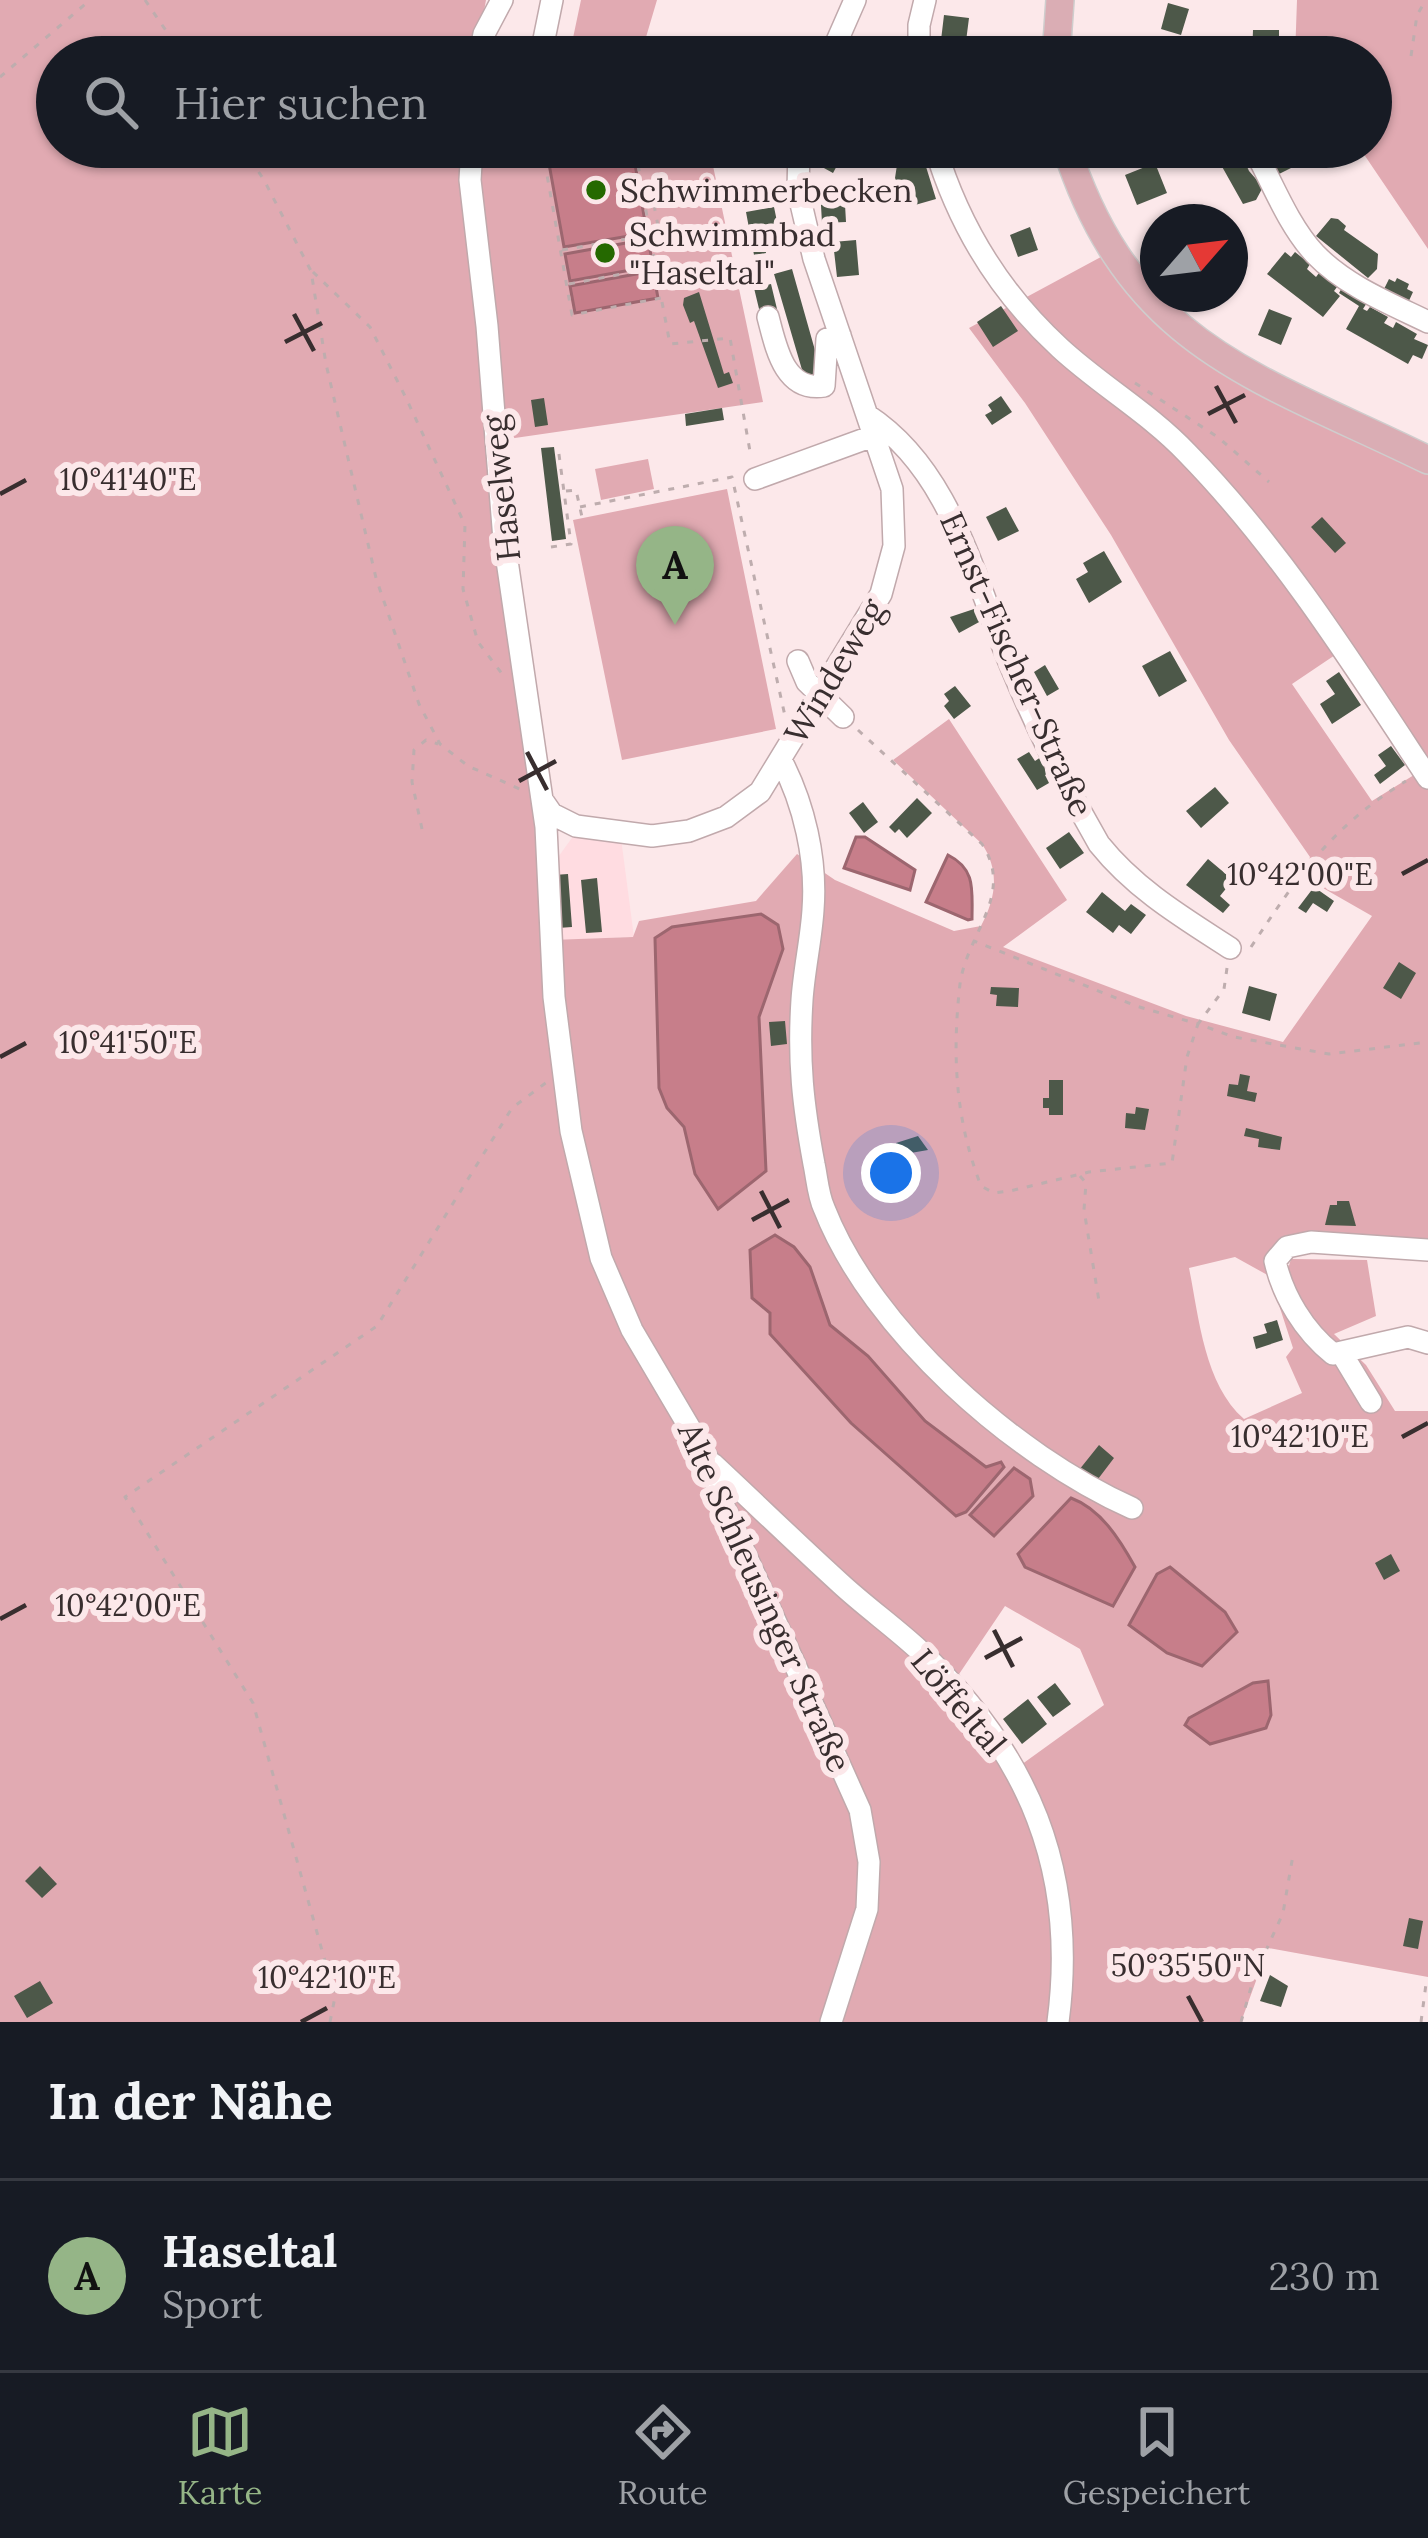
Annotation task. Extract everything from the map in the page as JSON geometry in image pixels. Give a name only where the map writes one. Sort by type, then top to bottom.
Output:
[{"type":"main road","points":[[1057,36],[1060,0]]},
{"type":"main road","points":[[1074,168],[1089,210],[1112,251],[1170,319],[1253,377],[1428,460]]},
{"type":"street","points":[[484,34],[490,0]]},
{"type":"street","points":[[484,34],[502,0]]},
{"type":"street","points":[[545,36],[552,0]]},
{"type":"street","points":[[839,36],[855,0]]},
{"type":"street","points":[[919,36],[925,0]]},
{"type":"street","name":"Haselweg","points":[[471,168],[504,540],[546,827]]},
{"type":"street","name":"Windeweg","points":[[576,826],[652,836],[689,831],[726,817],[760,792],[889,574],[896,519],[892,489],[814,259],[798,190],[799,168]]},
{"type":"street","points":[[942,168],[960,218],[1018,304],[1062,350],[1186,452],[1255,531],[1425,774]]},
{"type":"street","points":[[1264,168],[1300,235],[1316,254],[1351,284],[1428,322]]},
{"type":"street","points":[[768,317],[781,363],[796,380],[812,388],[824,386],[826,339],[840,334]]},
{"type":"street","points":[[754,479],[870,426]]},
{"type":"street","name":"Ernst-Fischer-Straße","points":[[870,426],[892,432],[947,504],[1012,671],[1099,844],[1164,906],[1230,948]]},
{"type":"street","points":[[798,662],[807,682],[843,718]]},
{"type":"street","points":[[781,760],[795,786],[811,854],[814,906],[802,999],[800,1093],[823,1207],[878,1306],[942,1376],[1086,1487],[1132,1508]]},
{"type":"street","points":[[541,798],[553,814],[576,826],[548,857]]},
{"type":"street","name":"Alte Schleusinger Straße","points":[[546,827],[554,997],[563,1071],[571,1131],[601,1258],[632,1330],[708,1460],[736,1534],[860,1810],[869,1862],[867,1910],[830,2022]]},
{"type":"street","points":[[1371,1402],[1342,1354],[1323,1346],[1283,1290],[1275,1261],[1287,1247],[1311,1243],[1428,1250]]},
{"type":"street","points":[[1342,1354],[1408,1337],[1428,1343]]},
{"type":"street","name":"Löffeltal","points":[[708,1460],[921,1652],[989,1730],[1040,1819],[1058,1890],[1064,1931],[1058,2022]]},
{"type":"path","points":[[48,36],[90,0]]},
{"type":"path","points":[[146,0],[170,36]]},
{"type":"path","points":[[1411,56],[1417,15],[1426,0]]},
{"type":"path","points":[[0,77],[36,46]]},
{"type":"path","points":[[256,168],[311,271],[326,364],[376,578],[419,704],[440,745]]},
{"type":"path","points":[[546,168],[572,315],[661,298]]},
{"type":"path","points":[[638,168],[670,344],[730,338],[754,479]]},
{"type":"path","points":[[654,205],[659,233]]},
{"type":"path","points":[[560,250],[681,230]]},
{"type":"path","points":[[567,284],[656,267]]},
{"type":"path","points":[[311,271],[370,327],[465,526],[463,589],[478,642],[509,684],[529,697]]},
{"type":"path","points":[[551,547],[571,544],[558,447]]},
{"type":"path","points":[[580,507],[732,477],[785,718]]},
{"type":"path","points":[[564,491],[576,490],[582,517]]},
{"type":"path","points":[[843,718],[982,844],[991,858],[994,890],[961,976],[955,1073],[960,1113],[981,1186],[994,1193],[1078,1174],[1172,1163],[1187,1057],[1198,1024],[1224,989],[1230,948],[1248,953],[1301,874],[1348,820],[1425,774]]},
{"type":"path","points":[[422,830],[412,782],[414,751],[425,740],[440,745],[467,766],[541,798]]},
{"type":"path","points":[[974,941],[1136,1006],[1234,1037],[1329,1054],[1428,1042]]},
{"type":"path","points":[[330,2022],[335,1997],[253,1703],[125,1497],[377,1325],[512,1108],[563,1071]]},
{"type":"path","points":[[1078,1174],[1087,1183],[1084,1210],[1099,1300]]},
{"type":"path","points":[[1240,2022],[1282,1913],[1293,1855]]},
{"type":"path","points":[[1421,2022],[1426,1984]]},
{"type":"shaded area","points":[[0,0],[486,0],[480,36],[36,36],[36,168],[469,168],[551,940],[633,937],[639,921],[756,901],[797,854],[835,880],[954,931],[981,926],[994,885],[988,854],[893,760],[949,719],[1067,900],[1003,947],[1186,1016],[1283,1042],[1372,916],[1302,876],[1310,857],[1229,740],[1111,535],[1025,403],[969,328],[1112,251],[1140,284],[1140,312],[1164,312],[1428,460],[1428,1250],[1287,1247],[1280,1282],[1235,1257],[1189,1268],[1212,1369],[1244,1419],[1302,1393],[1286,1357],[1293,1348],[1278,1302],[1291,1259],[1367,1260],[1376,1316],[1334,1334],[1366,1365],[1395,1411],[1428,1411],[1428,1977],[1268,1948],[1241,2022],[0,2022]],"holes":[[[1341,651],[1422,770],[1372,801],[1292,684]],[[1005,1606],[1080,1649],[1104,1705],[1014,1770],[951,1686]]]},
{"type":"shaded area","points":[[581,0],[657,0],[646,36],[573,36]]},
{"type":"shaded area","points":[[1297,0],[1428,0],[1428,249],[1373,168],[1392,168],[1392,36],[1296,36]]},
{"type":"shaded area","name":"Schwimmbad \"Haseltal\"","points":[[476,168],[713,168],[763,402],[494,441]]},
{"type":"shaded area","name":"Schwimmerbecken","points":[[550,168],[636,168],[647,233],[564,247]]},
{"type":"shaded area","points":[[648,239],[653,266],[570,281],[565,254]]},
{"type":"shaded area","points":[[653,271],[658,298],[575,313],[570,286]]},
{"type":"shaded area","points":[[648,459],[654,489],[601,500],[595,469]]},
{"type":"shaded area","points":[[727,489],[776,729],[622,760],[573,520]]},
{"type":"shaded area","points":[[574,835],[621,838],[634,937],[555,940],[551,867]]},
{"type":"shaded area","points":[[856,837],[865,837],[915,870],[910,890],[844,868]]},
{"type":"shaded area","points":[[948,855],[968,874],[972,919],[926,902]]},
{"type":"shaded area","points":[[761,914],[778,925],[783,949],[759,1017],[766,1171],[718,1209],[695,1174],[684,1127],[667,1108],[659,1088],[655,938],[672,927]]},
{"type":"shaded area","points":[[775,1235],[794,1247],[810,1267],[830,1325],[868,1356],[925,1421],[986,1467],[1001,1462],[1004,1467],[966,1512],[956,1516],[851,1423],[770,1334],[770,1313],[752,1298],[750,1250]]},
{"type":"shaded area","points":[[1014,1468],[1030,1479],[1033,1496],[994,1536],[970,1515]]},
{"type":"shaded area","points":[[1071,1498],[1100,1518],[1135,1567],[1113,1606],[1025,1567],[1018,1554]]},
{"type":"shaded area","points":[[1170,1567],[1225,1612],[1237,1632],[1202,1666],[1167,1653],[1129,1625],[1157,1574]]},
{"type":"shaded area","points":[[1268,1681],[1271,1715],[1266,1728],[1210,1744],[1185,1725],[1189,1718],[1253,1683]]},
{"type":"building","points":[[1168,3],[1189,9],[1181,35],[1161,29]]},
{"type":"building","points":[[944,15],[969,18],[967,36],[942,36]]},
{"type":"building","points":[[1253,30],[1279,30],[1279,36],[1253,36]]},
{"type":"building","points":[[897,168],[926,168],[936,199],[908,207],[895,178]]},
{"type":"building","points":[[1157,168],[1167,193],[1137,205],[1125,175]]},
{"type":"building","points":[[1223,168],[1248,168],[1263,187],[1256,200],[1243,204]]},
{"type":"building","points":[[1269,168],[1291,168],[1273,177]]},
{"type":"building","points":[[844,187],[846,222],[822,223],[820,188]]},
{"type":"building","points":[[774,207],[781,241],[765,244],[766,253],[754,255],[746,212]]},
{"type":"building","points":[[1331,218],[1378,254],[1377,269],[1368,278],[1316,236]]},
{"type":"building","points":[[1030,227],[1038,250],[1018,257],[1010,235]]},
{"type":"building","points":[[856,240],[859,275],[837,277],[833,242]]},
{"type":"building","points":[[1285,252],[1291,257],[1295,252],[1310,264],[1307,269],[1316,277],[1319,273],[1337,287],[1334,291],[1340,296],[1323,317],[1267,274]]},
{"type":"building","points":[[792,269],[822,375],[805,380],[774,274]]},
{"type":"building","points":[[1397,278],[1413,292],[1407,305],[1382,293],[1389,279],[1395,282]]},
{"type":"building","points":[[771,284],[777,309],[760,313],[754,288]]},
{"type":"building","points":[[1343,286],[1368,301],[1363,309],[1370,307],[1388,317],[1384,323],[1393,328],[1396,322],[1417,334],[1414,339],[1428,345],[1422,359],[1413,355],[1408,364],[1346,329],[1359,306],[1339,293]]},
{"type":"building","points":[[699,292],[724,374],[729,372],[733,383],[718,388],[694,321],[690,323],[683,305],[684,298]]},
{"type":"building","points":[[1001,306],[1018,331],[993,347],[977,322]]},
{"type":"building","points":[[1269,309],[1292,318],[1281,345],[1258,335]]},
{"type":"building","points":[[1001,396],[1012,412],[992,425],[985,415],[992,411],[988,405]]},
{"type":"building","points":[[544,398],[548,425],[535,427],[531,400]]},
{"type":"building","points":[[722,408],[724,420],[686,426],[685,414]]},
{"type":"building","points":[[554,447],[566,539],[552,541],[541,448]]},
{"type":"building","points":[[1006,507],[1019,531],[998,541],[986,517]]},
{"type":"building","points":[[1322,517],[1346,543],[1335,553],[1311,527]]},
{"type":"building","points":[[1104,551],[1122,582],[1089,603],[1076,579],[1088,572],[1083,563]]},
{"type":"building","points":[[974,609],[981,621],[959,633],[950,617]]},
{"type":"building","points":[[1170,651],[1187,681],[1159,697],[1142,666]]},
{"type":"building","points":[[1045,665],[1059,689],[1047,696],[1034,672]]},
{"type":"building","points":[[1339,672],[1361,705],[1332,724],[1320,704],[1335,694],[1326,681]]},
{"type":"building","points":[[955,686],[971,706],[954,719],[944,706],[949,701],[944,694]]},
{"type":"building","points":[[1391,746],[1405,765],[1380,784],[1374,775],[1386,766],[1378,755]]},
{"type":"building","points":[[1029,752],[1035,761],[1041,757],[1050,772],[1045,775],[1049,783],[1037,790],[1017,759]]},
{"type":"building","points":[[1215,787],[1229,803],[1201,828],[1186,811]]},
{"type":"building","points":[[917,798],[932,813],[907,838],[899,829],[895,833],[889,827]]},
{"type":"building","points":[[863,802],[878,822],[864,833],[849,813]]},
{"type":"building","points":[[1069,832],[1084,853],[1060,869],[1046,848]]},
{"type":"building","points":[[1208,859],[1233,880],[1220,896],[1230,905],[1223,913],[1186,885]]},
{"type":"building","points":[[568,874],[572,927],[558,928],[554,875]]},
{"type":"building","points":[[597,878],[602,932],[586,933],[581,880]]},
{"type":"building","points":[[1314,887],[1334,901],[1327,912],[1313,903],[1306,913],[1298,908]]},
{"type":"building","points":[[1102,892],[1125,911],[1131,904],[1146,915],[1131,934],[1119,925],[1113,933],[1086,912]]},
{"type":"building","points":[[1399,962],[1416,973],[1401,999],[1383,988]]},
{"type":"building","points":[[1249,986],[1277,994],[1270,1021],[1242,1013]]},
{"type":"building","points":[[991,987],[1019,988],[1018,1007],[996,1006],[997,995],[990,994]]},
{"type":"building","points":[[785,1021],[787,1044],[771,1046],[769,1022]]},
{"type":"building","points":[[1240,1074],[1250,1076],[1247,1091],[1257,1093],[1255,1102],[1227,1096],[1229,1084],[1238,1085]]},
{"type":"building","points":[[1049,1080],[1063,1080],[1063,1115],[1049,1115],[1049,1108],[1043,1108],[1043,1098],[1049,1098]]},
{"type":"building","points":[[1136,1107],[1149,1109],[1145,1130],[1125,1128],[1126,1113],[1135,1114]]},
{"type":"building","points":[[1246,1128],[1282,1137],[1280,1150],[1258,1147],[1259,1139],[1244,1136]]},
{"type":"building","points":[[918,1136],[928,1150],[899,1155],[896,1143]]},
{"type":"building","points":[[1349,1201],[1356,1226],[1325,1225],[1330,1205]]},
{"type":"building","points":[[1277,1320],[1283,1340],[1256,1349],[1253,1337],[1267,1333],[1264,1324]]},
{"type":"building","points":[[1099,1445],[1114,1458],[1095,1483],[1079,1470]]},
{"type":"building","points":[[1391,1554],[1400,1571],[1384,1580],[1375,1563]]},
{"type":"building","points":[[1055,1683],[1071,1704],[1053,1717],[1037,1697]]},
{"type":"building","points":[[1028,1699],[1047,1724],[1022,1744],[1003,1719]]},
{"type":"building","points":[[40,1866],[57,1884],[42,1898],[25,1881]]},
{"type":"building","points":[[1409,1918],[1423,1921],[1418,1949],[1403,1946]]},
{"type":"building","points":[[1270,1975],[1288,1986],[1281,2007],[1260,2001]]},
{"type":"building","points":[[40,1981],[53,2003],[27,2018],[14,1996]]},
{"type":"place","name":"Schwimmerbecken","points":[[596,190]]},
{"type":"place","name":"Schwimmbad \"Haseltal\"","points":[[605,253]]},
{"type":"place","name":"Haseltal","points":[[675,625]]}]
